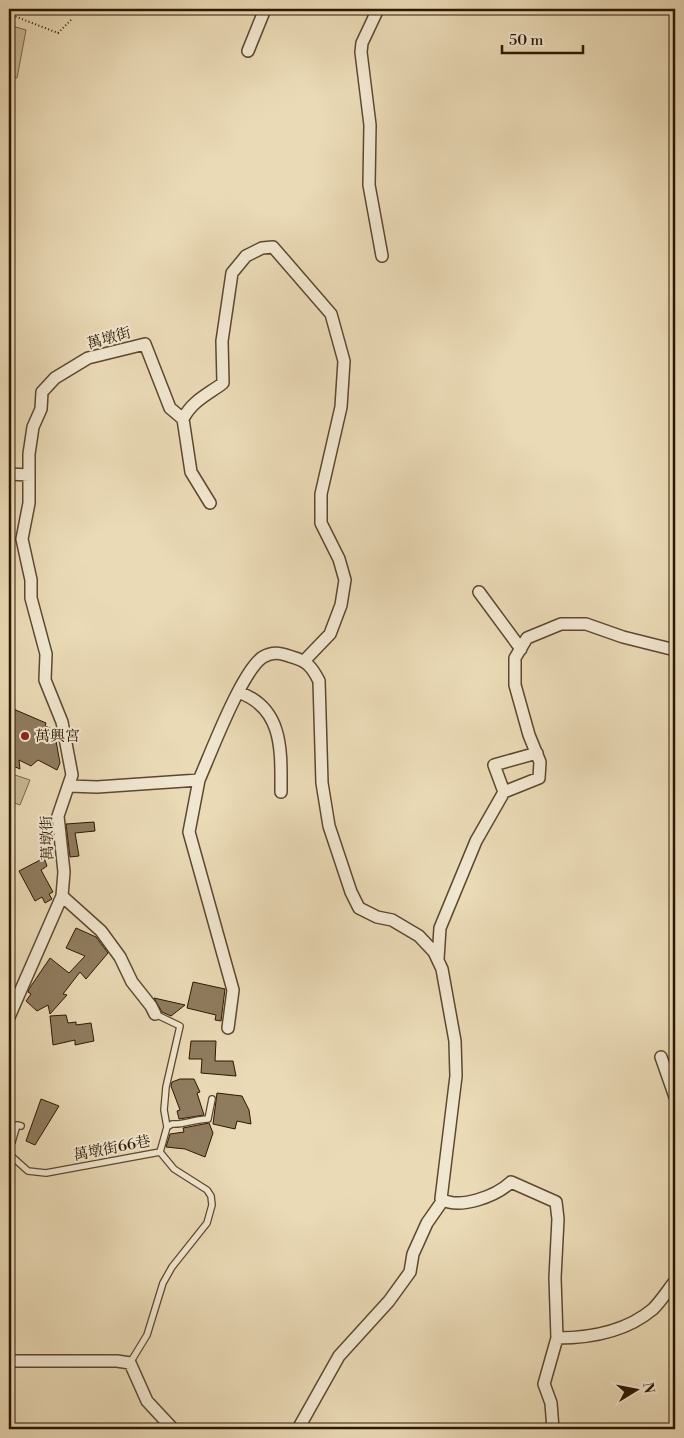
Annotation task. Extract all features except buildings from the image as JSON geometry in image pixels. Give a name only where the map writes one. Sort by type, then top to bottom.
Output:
[{"type":"street","points":[[248,51],[265,9]]},
{"type":"street","points":[[378,9],[362,42],[361,52],[370,125],[369,185],[382,256]]},
{"type":"street","points":[[210,504],[191,472],[183,419],[188,408],[199,398],[223,383],[222,341],[232,273],[246,256],[262,248],[273,247],[331,314],[344,361],[341,407],[322,494],[321,523],[339,559],[345,580],[341,605],[330,634],[304,660]]},
{"type":"street","name":"萬墩街","points":[[9,1017],[62,896],[64,872],[58,816],[72,775],[62,722],[45,680],[46,654],[31,598],[31,580],[22,539],[29,503],[33,427],[41,409],[42,392],[55,378],[88,358],[145,344],[170,408],[183,419]]},
{"type":"street","points":[[9,474],[29,475]]},
{"type":"street","points":[[479,592],[521,648]]},
{"type":"street","points":[[438,961],[440,928],[476,841],[504,792],[539,778],[540,762],[529,735],[515,685],[515,658],[527,638],[561,624],[586,624],[623,637],[675,650]]},
{"type":"street","points":[[228,1028],[233,990],[189,832],[199,780],[238,692],[262,658],[277,652],[304,660],[313,668],[319,681],[325,800],[329,826],[358,908],[377,917],[392,920],[419,936],[434,952],[438,961],[449,1002],[455,1041],[456,1076],[441,1198],[455,1202],[469,1202],[505,1188],[511,1182],[556,1202],[558,1219],[555,1278],[557,1338],[544,1384],[551,1403],[553,1429]]},
{"type":"street","points":[[238,692],[250,696],[265,709],[273,721],[280,738],[281,792]]},
{"type":"street","points":[[504,792],[494,765],[537,753]]},
{"type":"street","points":[[68,786],[97,787],[199,780]]},
{"type":"street","points":[[62,896],[101,931],[120,957],[132,982],[155,1014]]},
{"type":"street","points":[[661,1057],[675,1096]]},
{"type":"street","points":[[298,1429],[339,1356],[389,1301],[410,1272],[413,1254],[427,1223],[440,1203]]},
{"type":"street","points":[[557,1338],[582,1338],[624,1327],[653,1308],[675,1282]]},
{"type":"street","points":[[9,1361],[117,1361],[130,1364],[146,1401],[173,1429]]},
{"type":"lane","name":"萬墩街66巷","points":[[9,1154],[28,1171],[46,1173],[160,1152],[167,1128],[164,1110],[166,1087],[180,1026],[155,1014]]},
{"type":"lane","points":[[167,1128],[172,1124],[180,1125],[194,1119],[208,1119],[212,1099]]},
{"type":"lane","points":[[9,1145],[12,1142],[17,1125],[21,1126]]},
{"type":"lane","points":[[130,1364],[147,1335],[163,1283],[172,1266],[207,1223],[212,1205],[211,1196],[207,1190],[174,1169],[160,1152]]},
{"type":"path","points":[[9,14],[58,32],[72,19]]},
{"type":"shaded area","points":[[9,25],[26,30],[17,78],[9,76]]},
{"type":"shaded area","points":[[9,773],[30,780],[20,805],[9,801]]},
{"type":"place","name":"萬興宮","points":[[25,736]]}]
